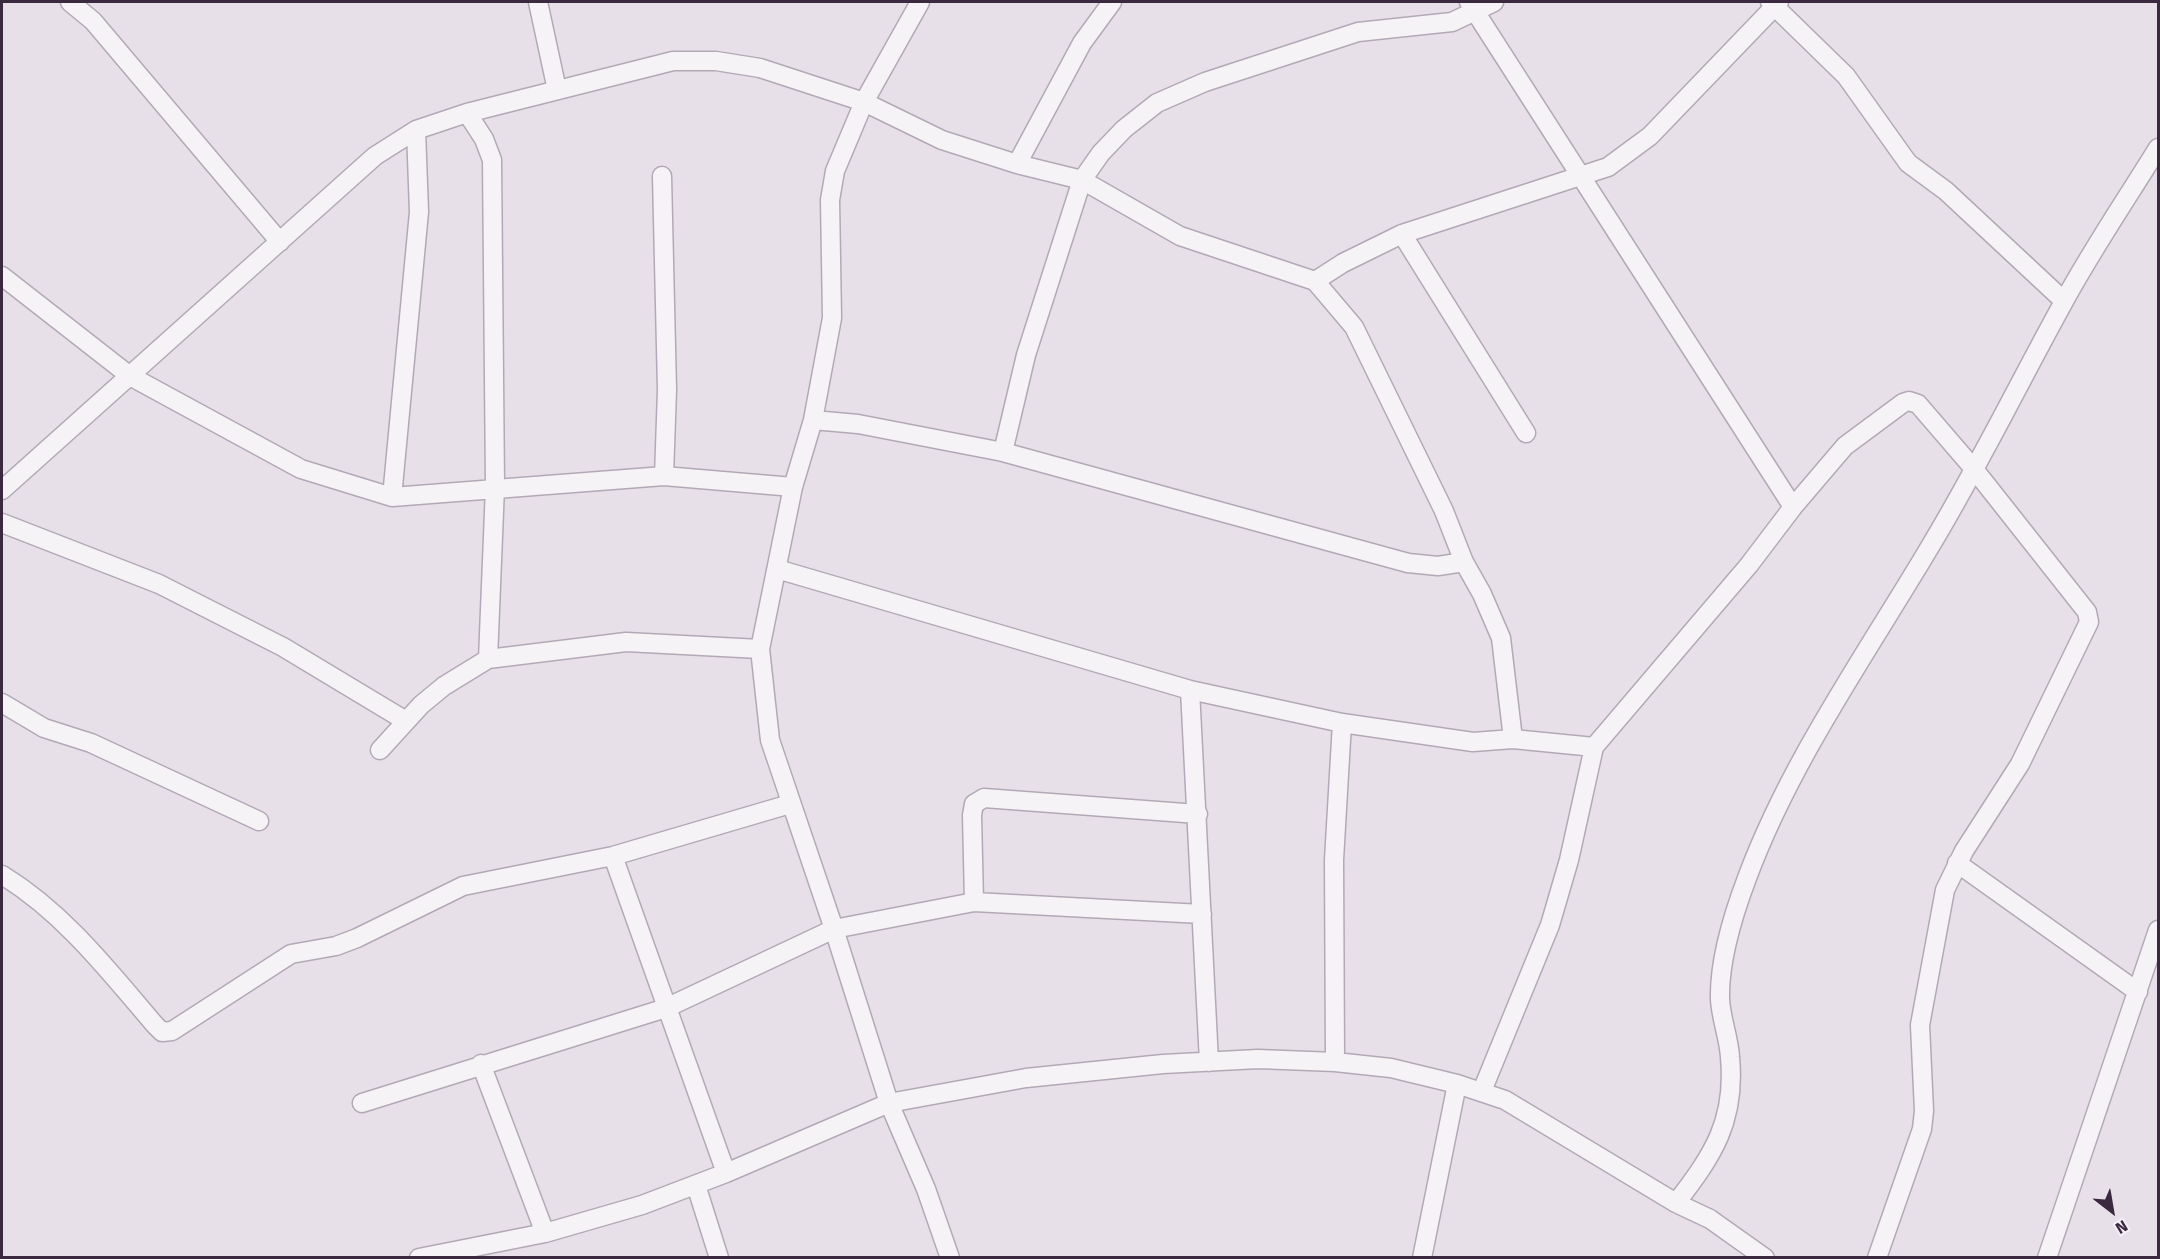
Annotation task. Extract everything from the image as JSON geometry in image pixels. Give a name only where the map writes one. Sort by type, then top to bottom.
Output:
[{"type":"street","points":[[538,2],[557,90]]},
{"type":"street","points":[[920,2],[864,102],[835,171],[830,200],[832,318],[813,420],[793,487],[760,649],[770,740],[834,929],[889,1104],[926,1189],[950,1257]]},
{"type":"street","points":[[1017,164],[1082,43],[1112,2]]},
{"type":"street","points":[[1003,452],[1026,355],[1083,180],[1101,153],[1124,129],[1157,103],[1180,92],[1337,38],[1375,29],[1440,24],[1472,6],[1494,2]]},
{"type":"street","points":[[75,3],[93,21],[280,242]]},
{"type":"street","points":[[1315,280],[1343,263],[1402,234],[1608,167],[1650,136],[1775,3],[1846,76],[1908,163],[1946,191],[2064,301]]},
{"type":"street","points":[[1472,6],[1793,507]]},
{"type":"street","points":[[2,490],[375,156],[416,130],[467,113],[673,62],[716,61],[760,68],[864,102],[942,140],[1017,164],[1083,180],[1180,236],[1315,280],[1354,327],[1444,511],[1464,562],[1482,594],[1501,638],[1513,739]]},
{"type":"street","points":[[467,113],[484,139],[492,160],[495,487],[488,659]]},
{"type":"street","points":[[392,497],[419,212],[416,130]]},
{"type":"street","points":[[1676,1203],[1708,1161],[1730,1109],[1730,1055],[1720,999],[1721,975],[1728,938],[1748,876],[1782,802],[1837,698],[1932,544],[2064,301],[2158,148]]},
{"type":"street","points":[[662,177],[668,390],[664,476]]},
{"type":"street","points":[[1402,234],[1526,433]]},
{"type":"street","points":[[2,276],[130,376],[301,469],[392,497],[450,494],[495,487],[664,476],[793,487]]},
{"type":"street","points":[[1482,1091],[1550,925],[1569,860],[1594,747],[1749,565],[1793,507],[1845,446],[1893,408],[1910,401],[1923,408],[1974,469],[2087,612],[2089,622],[2020,764],[1957,863],[1945,890],[1938,914],[1936,947],[1920,1025],[1922,1129],[1877,1257]]},
{"type":"street","points":[[813,420],[858,424],[1003,452],[1408,563],[1438,566],[1464,562]]},
{"type":"street","points":[[2,522],[159,584],[283,647],[406,721]]},
{"type":"street","points":[[777,569],[1190,690],[1342,723],[1473,742],[1513,739],[1594,747]]},
{"type":"street","points":[[380,750],[406,721],[444,686],[488,659],[626,642],[760,649]]},
{"type":"street","points":[[1190,690],[1209,1062]]},
{"type":"street","points":[[2,703],[44,728],[91,743],[259,821]]},
{"type":"street","points":[[1335,1062],[1334,860],[1342,723]]},
{"type":"street","points":[[974,902],[972,815],[974,804],[984,798],[1198,814]]},
{"type":"street","points":[[2,875],[45,905],[78,937],[162,1032],[172,1032],[291,954],[336,946],[357,938],[463,885],[613,855],[790,804]]},
{"type":"street","points":[[613,855],[726,1173]]},
{"type":"street","points":[[1957,863],[2138,992]]},
{"type":"street","points":[[362,1103],[666,1008],[834,929],[974,902],[1202,914]]},
{"type":"street","points":[[2047,1257],[2158,930]]},
{"type":"street","points":[[419,1257],[545,1233],[642,1206],[889,1104],[1026,1078],[1163,1064],[1258,1059],[1335,1062],[1391,1068],[1482,1091],[1505,1100],[1676,1203],[1710,1219],[1765,1257]]},
{"type":"street","points":[[481,1064],[545,1233]]},
{"type":"street","points":[[1422,1257],[1457,1084]]},
{"type":"street","points":[[696,1185],[719,1257]]}]
